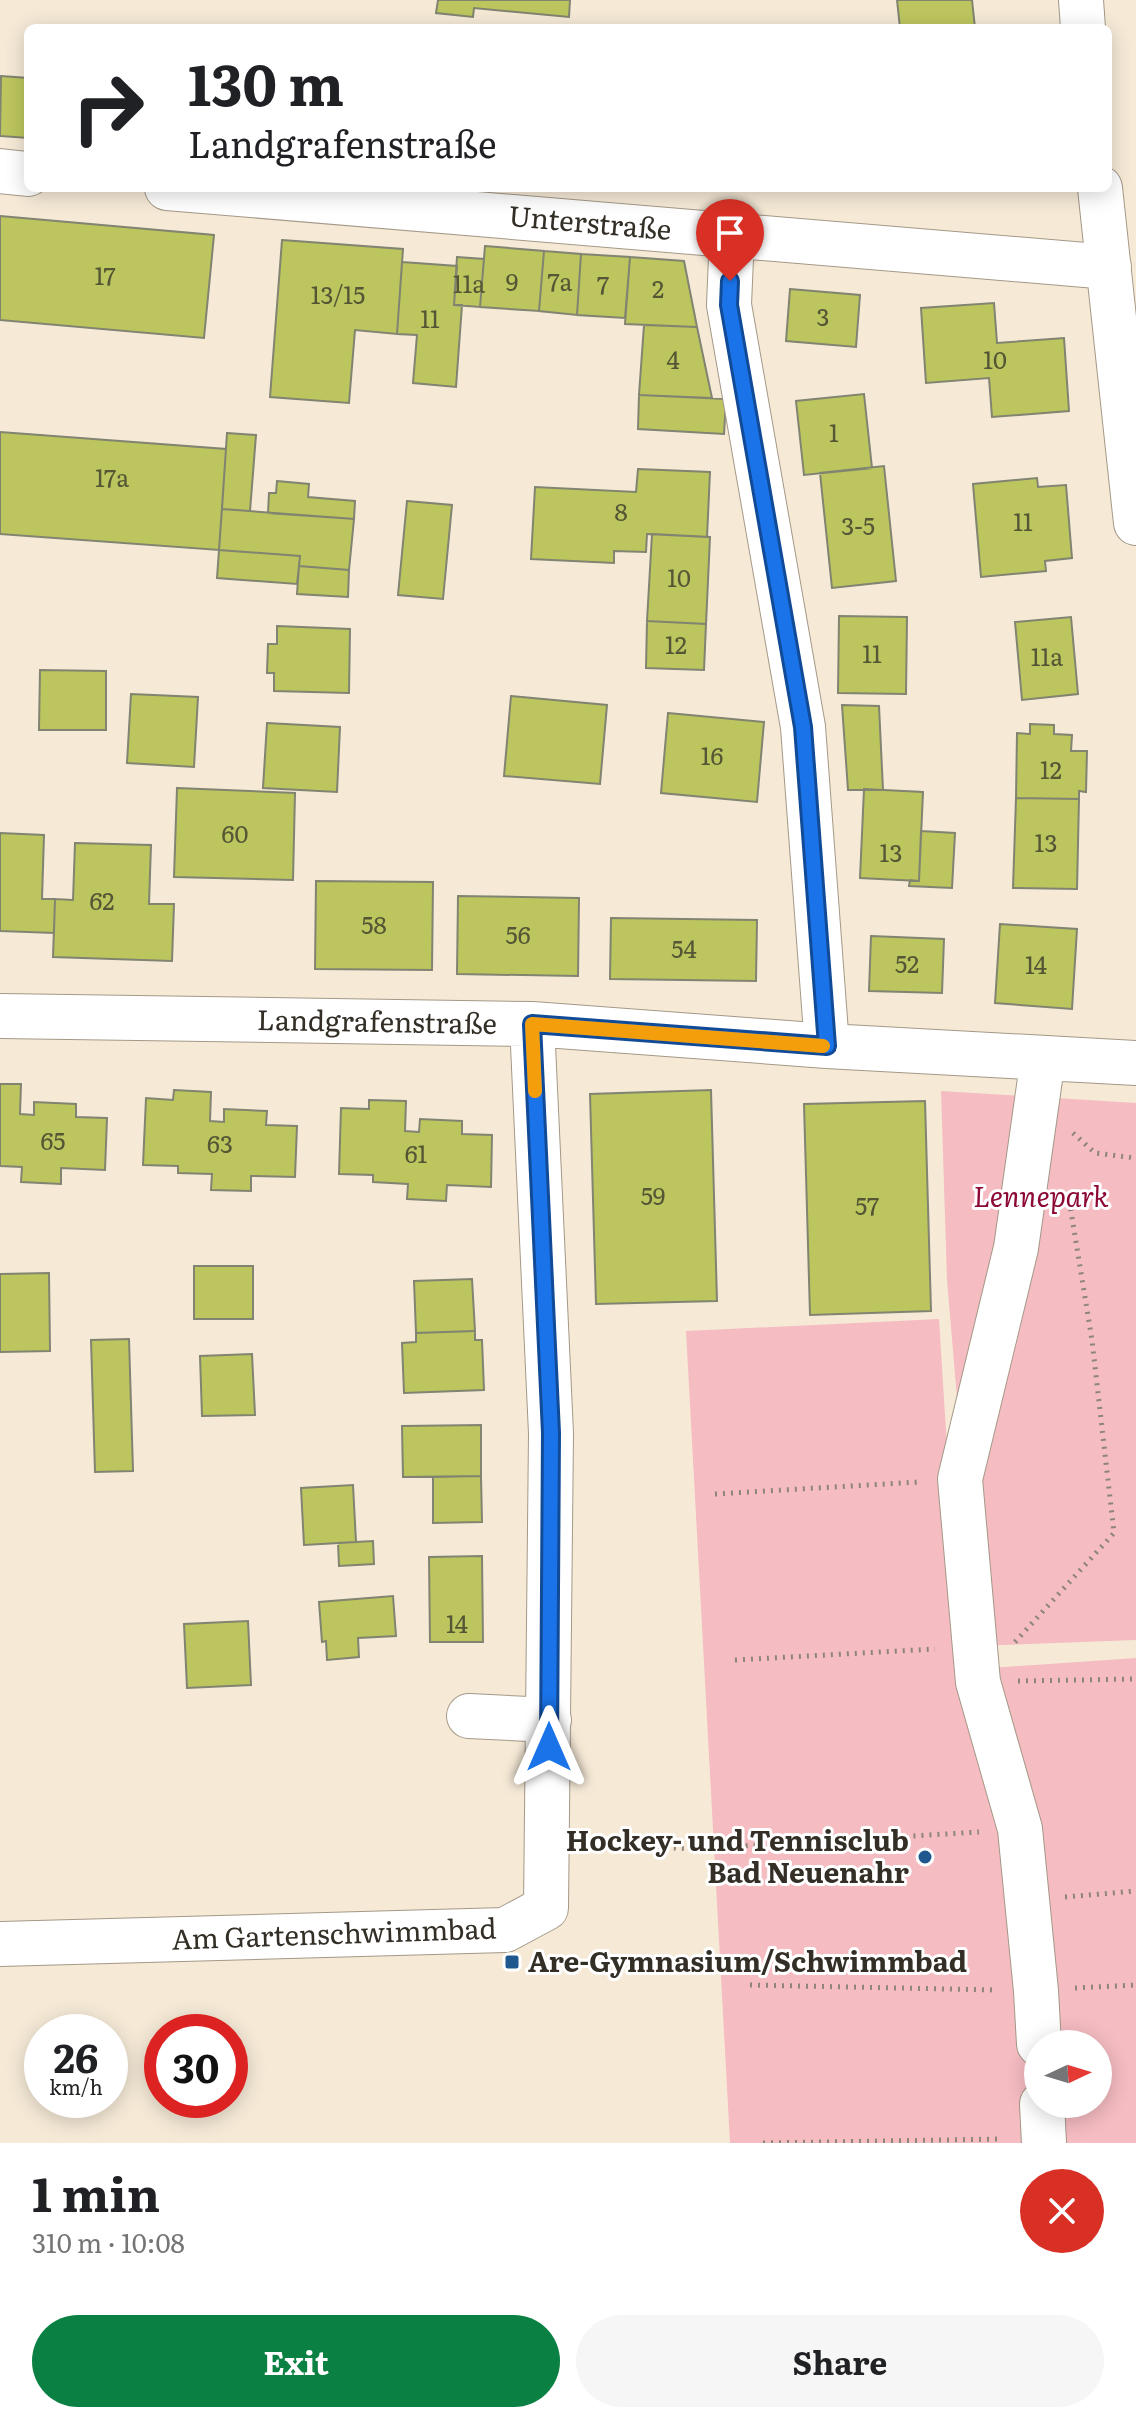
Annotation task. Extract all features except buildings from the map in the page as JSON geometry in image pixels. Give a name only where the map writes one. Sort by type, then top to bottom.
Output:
[{"type":"street","points":[[1081,0],[1083,24]]},
{"type":"street","points":[[0,171],[24,174]]},
{"type":"street","name":"Unterstraße","points":[[216,192],[1109,267]]},
{"type":"street","points":[[1100,192],[1136,523]]},
{"type":"street","points":[[732,234],[729,305],[803,727],[827,1046]]},
{"type":"street","name":"Landgrafenstraße","points":[[0,1016],[532,1024],[827,1046],[1136,1063]]},
{"type":"street","name":"Am Gartenschwimmbad","points":[[0,1944],[505,1930],[546,1908],[551,1433],[532,1024]]},
{"type":"street","points":[[1038,2030],[1020,1829],[977,1664],[960,1479],[1016,1248],[1043,1058]]},
{"type":"street","points":[[469,1716],[549,1720]]},
{"type":"path","points":[[977,1664],[1114,1533],[1092,1340],[1068,1192]]},
{"type":"path","points":[[715,1494],[960,1479]]},
{"type":"path","points":[[735,1660],[977,1664],[1136,1679]]},
{"type":"path","points":[[548,1843],[603,1842],[693,1849],[1020,1829]]},
{"type":"path","points":[[1027,1900],[1136,1891]]},
{"type":"path","points":[[750,1985],[1036,1991],[1136,1985]]},
{"type":"path","points":[[763,2143],[1043,2128]]},
{"type":"green space","name":"Lennepark","points":[[941,1091],[1136,1103],[1136,1640],[978,1646],[947,1280]]},
{"type":"green space","name":"Hockey- und Tennisclub Bad Neuenahr","points":[[939,1319],[961,1670],[1136,1658],[1136,2143],[730,2143],[686,1331]]},
{"type":"slow traffic","points":[[535,1091],[532,1024],[823,1046]]},
{"type":"place","name":"Hockey- und Tennisclub Bad Neuenahr","points":[[925,1857]]},
{"type":"place","name":"Are-Gymnasium/Schwimmbad","points":[[512,1962]]},
{"type":"route","points":[[549,1747],[551,1433],[532,1024],[827,1046],[803,727],[729,305],[730,281]]}]
